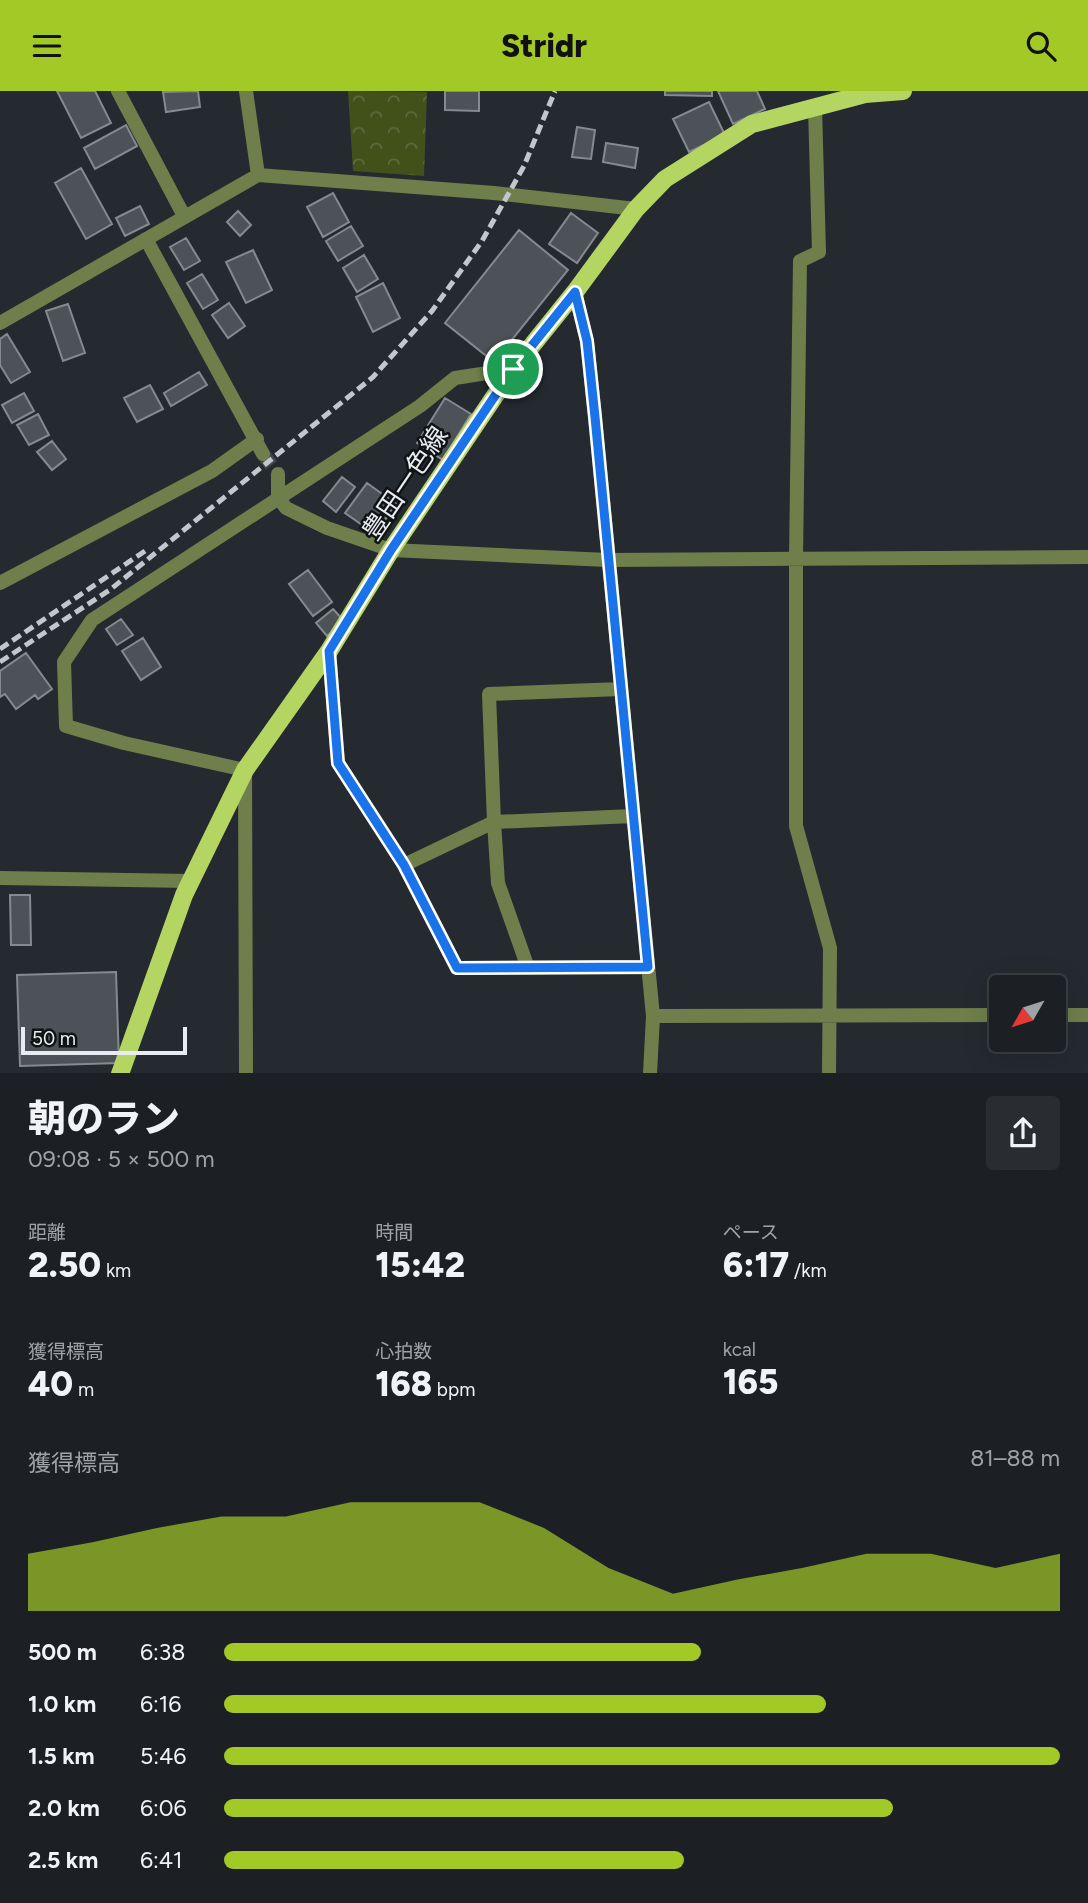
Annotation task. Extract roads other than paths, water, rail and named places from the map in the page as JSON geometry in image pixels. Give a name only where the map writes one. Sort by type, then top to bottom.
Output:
[{"type":"main road","name":"豊田一色線","points":[[120,1073],[191,881],[245,770],[329,651],[391,550],[513,369],[575,292],[636,209],[665,179],[752,124],[865,94],[903,91]]},
{"type":"street","points":[[118,91],[184,216]]},
{"type":"street","points":[[246,91],[258,176]]},
{"type":"street","points":[[815,107],[819,253],[800,261],[796,826],[830,948],[829,1073]]},
{"type":"street","points":[[0,323],[258,176],[494,193],[636,209]]},
{"type":"street","points":[[146,239],[263,454]]},
{"type":"street","points":[[575,292],[587,341],[653,1016],[650,1073]]},
{"type":"street","points":[[246,1073],[245,770],[124,743],[66,726],[64,662],[92,619],[420,406],[455,378],[513,369]]},
{"type":"street","points":[[0,583],[212,471],[257,439]]},
{"type":"street","points":[[278,474],[278,496],[286,508],[327,528],[391,550],[608,559],[1088,557]]},
{"type":"street","points":[[329,651],[338,763],[404,865],[457,968],[648,967]]},
{"type":"street","points":[[528,968],[498,883],[489,694],[621,689]]},
{"type":"street","points":[[404,865],[494,822],[633,816]]},
{"type":"street","points":[[0,878],[191,881]]},
{"type":"street","points":[[1066,1015],[1088,1015]]},
{"type":"street","points":[[653,1016],[989,1016]]},
{"type":"tunnel","points":[[263,454],[278,474]]},
{"type":"railway","points":[[0,662],[111,589],[373,377],[432,311],[482,241],[524,166],[555,91]]},
{"type":"railway","points":[[0,649],[148,549]]}]
